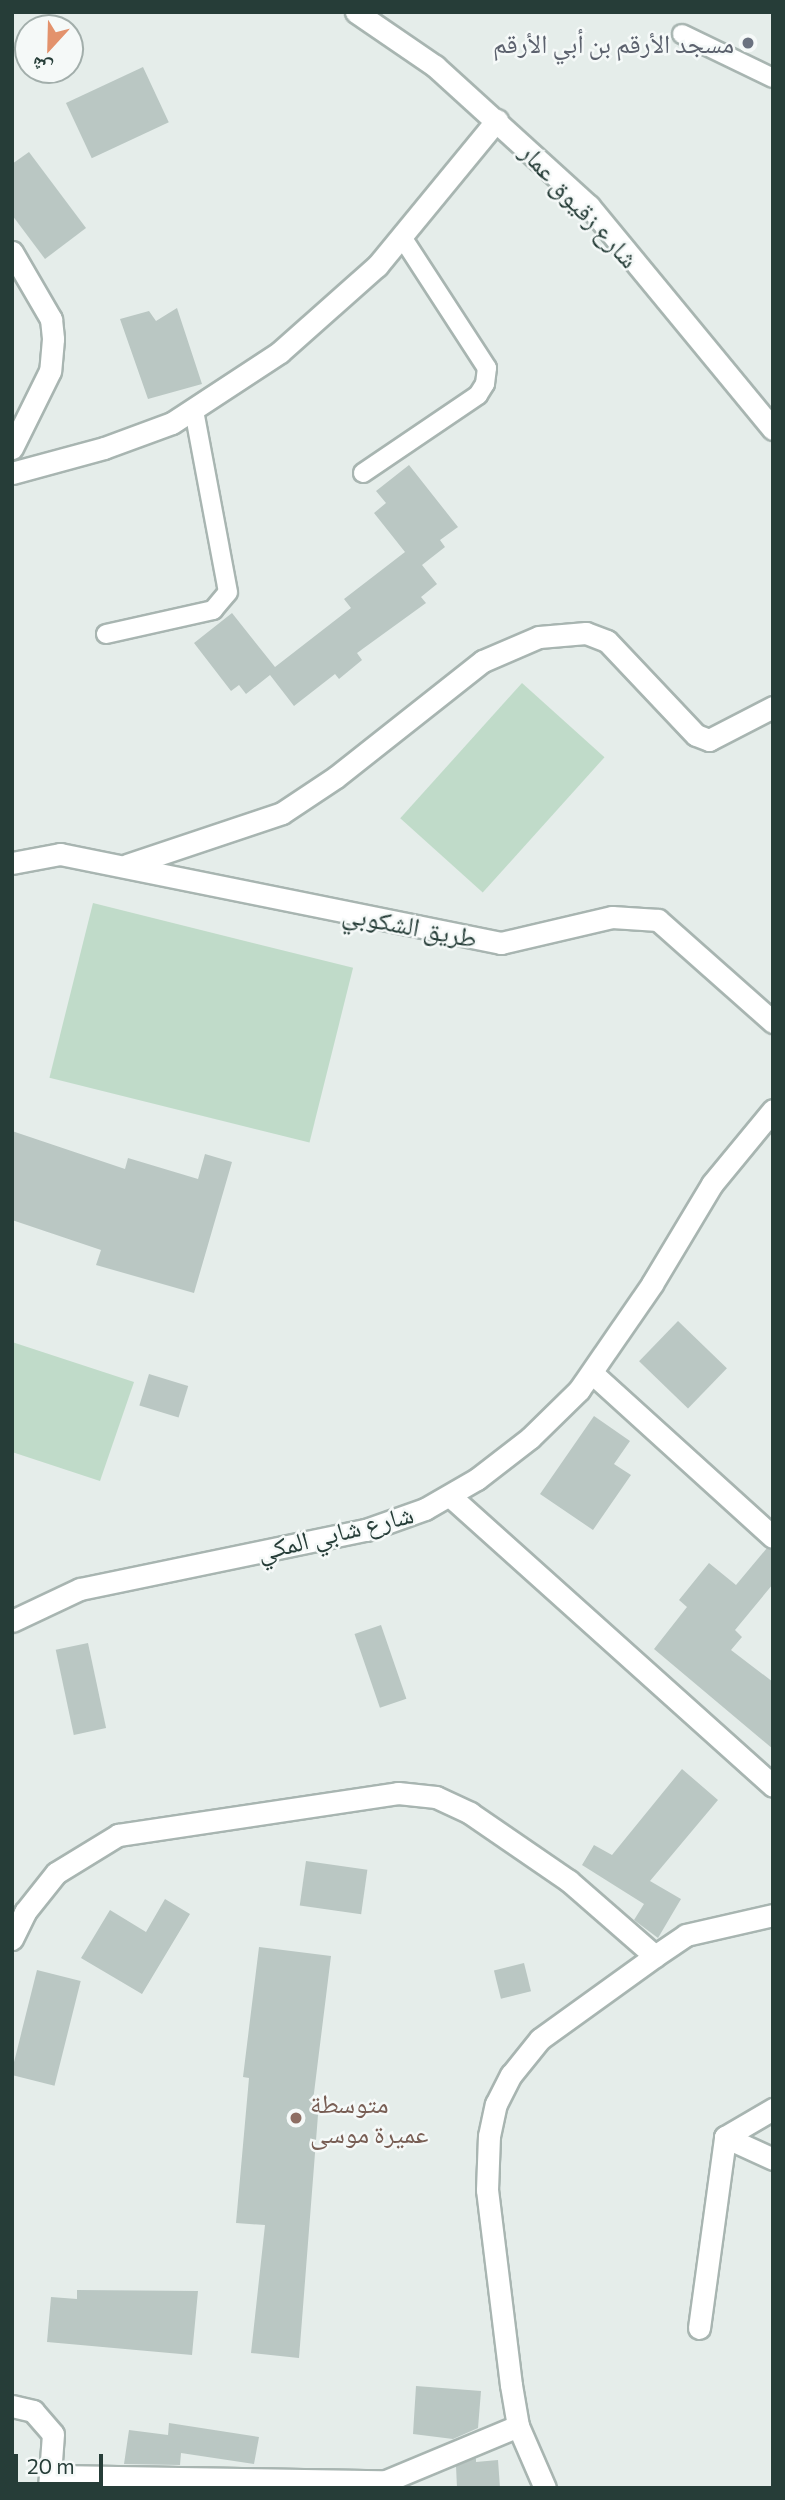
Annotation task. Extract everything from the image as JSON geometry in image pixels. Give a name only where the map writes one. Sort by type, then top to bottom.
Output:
[{"type":"street","name":"شارع زقيوق عمار","points":[[356,12],[408,46],[497,120],[589,206],[773,429]]},
{"type":"street","points":[[12,473],[138,437],[194,410],[316,323],[402,237],[497,120]]},
{"type":"street","points":[[12,252],[51,319],[53,339],[50,371],[12,448]]},
{"type":"street","points":[[122,867],[249,827],[282,813],[336,776],[483,661],[539,637],[569,632],[607,641],[696,735],[709,740],[773,707]]},
{"type":"street","name":"طريق الشكوبي","points":[[12,863],[60,854],[501,943],[612,917],[658,920],[773,1022]]},
{"type":"street","name":"شارع شابي المكي","points":[[12,1621],[80,1589],[366,1530],[450,1496],[530,1438],[592,1373],[712,1184],[772,1112]]},
{"type":"street","points":[[592,1373],[773,1537]]},
{"type":"street","points":[[450,1496],[773,1786]]},
{"type":"street","points":[[12,1939],[25,1912],[56,1874],[118,1835],[398,1793],[436,1797],[470,1813],[569,1881],[655,1956]]},
{"type":"street","points":[[545,2488],[518,2426],[487,2190],[489,2136],[496,2104],[511,2075],[540,2039],[655,1956],[687,1935],[773,1915]]},
{"type":"street","points":[[725,2137],[773,2109]]},
{"type":"street","points":[[725,2137],[773,2159]]},
{"type":"street","points":[[699,2328],[725,2137]]},
{"type":"street","points":[[12,2406],[33,2411],[49,2425],[55,2444],[50,2482],[386,2481],[518,2426]]},
{"type":"lane","points":[[682,34],[773,78]]},
{"type":"lane","points":[[363,474],[478,395],[485,384],[487,368],[402,237]]},
{"type":"lane","points":[[106,634],[213,610],[228,592],[194,410]]},
{"type":"green space","points":[[522,683],[604,757],[483,893],[400,818]]},
{"type":"green space","points":[[93,903],[353,968],[309,1142],[49,1078]]},
{"type":"green space","points":[[12,1342],[134,1382],[100,1481],[12,1452]]},
{"type":"building","points":[[143,67],[169,122],[92,158],[66,103]]},
{"type":"building","points":[[29,152],[86,228],[45,259],[12,215],[12,164]]},
{"type":"building","points":[[177,308],[202,384],[148,399],[120,319],[149,311],[156,321]]},
{"type":"building","points":[[409,465],[458,527],[440,540],[445,547],[422,565],[437,584],[421,597],[426,603],[357,653],[362,660],[339,679],[335,674],[294,706],[270,675],[246,694],[239,685],[231,691],[194,643],[232,613],[275,667],[351,608],[344,599],[405,552],[374,513],[386,503],[376,491]]},
{"type":"building","points":[[12,1131],[125,1169],[128,1158],[198,1179],[205,1154],[232,1162],[194,1293],[96,1265],[101,1250],[12,1220]]},
{"type":"building","points":[[678,1321],[727,1368],[688,1409],[639,1361]]},
{"type":"building","points":[[149,1374],[188,1386],[179,1418],[139,1406]]},
{"type":"building","points":[[594,1416],[630,1441],[614,1464],[631,1475],[593,1530],[540,1494]]},
{"type":"building","points":[[767,1548],[773,1550],[773,1584],[735,1630],[742,1637],[731,1650],[773,1682],[773,1749],[654,1649],[687,1607],[679,1600],[709,1563],[736,1585]]},
{"type":"building","points":[[381,1625],[406,1699],[380,1708],[355,1634]]},
{"type":"building","points":[[88,1643],[106,1728],[74,1735],[56,1650]]},
{"type":"building","points":[[682,1769],[718,1800],[650,1881],[681,1899],[658,1938],[634,1920],[644,1904],[582,1865],[594,1845],[612,1855]]},
{"type":"building","points":[[306,1861],[367,1870],[361,1914],[300,1906]]},
{"type":"building","points":[[165,1899],[190,1914],[142,1994],[81,1958],[110,1910],[146,1932]]},
{"type":"building","points":[[259,1947],[331,1956],[313,2101],[319,2102],[299,2358],[251,2353],[265,2225],[236,2223],[249,2078],[243,2077]]},
{"type":"building","points":[[524,1963],[531,1991],[501,1999],[494,1970]]},
{"type":"building","points":[[37,1970],[81,1981],[55,2086],[12,2075]]},
{"type":"building","points":[[77,2290],[198,2291],[192,2355],[47,2342],[51,2297],[77,2299]]},
{"type":"building","points":[[416,2386],[481,2391],[478,2428],[453,2439],[413,2434]]},
{"type":"building","points":[[169,2423],[259,2437],[254,2464],[181,2453],[180,2465],[124,2464],[129,2430],[168,2435]]},
{"type":"building","points":[[476,2458],[476,2462],[498,2460],[500,2488],[457,2488],[456,2466]]},
{"type":"place","name":"مسجد الأرقم بن أبي الأرقم","points":[[748,43]]},
{"type":"place","name":"متوسطة عميرة موسى","points":[[296,2118]]}]
